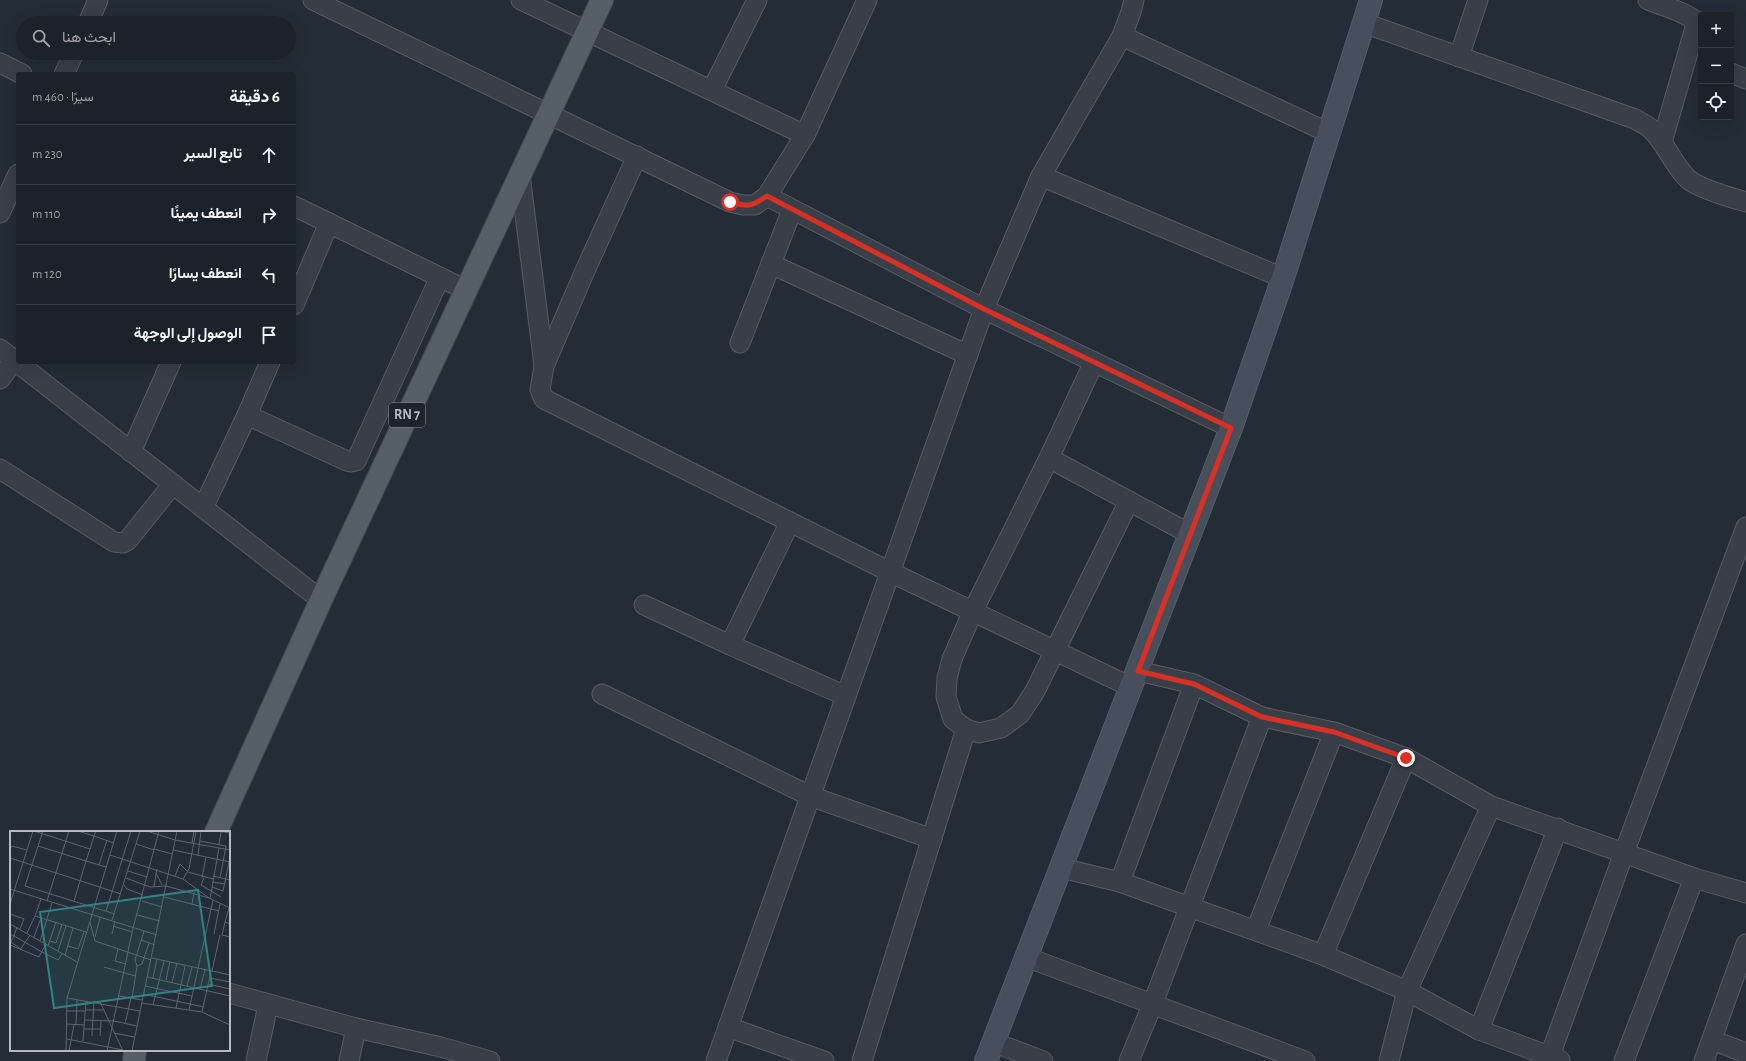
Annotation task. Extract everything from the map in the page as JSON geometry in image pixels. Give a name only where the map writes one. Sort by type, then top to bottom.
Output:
[{"type":"main road","name":"RN 7","points":[[216,831],[321,600],[602,0]]},
{"type":"main road","points":[[134,1061],[135,1051]]},
{"type":"street","points":[[91,16],[98,0]]},
{"type":"street","points":[[313,0],[730,202],[743,205],[755,204],[767,196],[805,135],[867,0]]},
{"type":"street","points":[[521,0],[805,135]]},
{"type":"street","points":[[712,90],[757,0]]},
{"type":"street","points":[[716,1061],[984,309],[1041,176],[1122,36],[1134,0]]},
{"type":"street","points":[[1043,1061],[990,1052],[1231,428],[1283,278],[1371,0]]},
{"type":"street","points":[[1459,57],[1478,0]]},
{"type":"street","points":[[1648,0],[1684,14],[1698,22]]},
{"type":"street","points":[[1364,23],[1635,119],[1650,128],[1662,142],[1678,167],[1689,180],[1746,202]]},
{"type":"street","points":[[1662,142],[1698,26]]},
{"type":"street","points":[[1122,36],[1329,133]]},
{"type":"street","points":[[65,72],[71,60]]},
{"type":"street","points":[[0,63],[18,72]]},
{"type":"street","points":[[1734,74],[1746,79]]},
{"type":"street","points":[[637,156],[544,366],[540,390],[544,400],[890,572],[1055,651],[1135,679],[1194,684],[1262,717],[1334,732],[1406,758],[1491,806],[1558,828],[1694,878],[1746,893]]},
{"type":"street","points":[[520,175],[544,366]]},
{"type":"street","points":[[1041,176],[1283,278]]},
{"type":"street","points":[[0,213],[16,178]]},
{"type":"street","points":[[767,196],[984,309],[1231,428]]},
{"type":"street","points":[[296,207],[466,290]]},
{"type":"street","points":[[740,343],[792,210]]},
{"type":"street","points":[[296,300],[329,223]]},
{"type":"street","points":[[771,264],[968,355]]},
{"type":"street","points":[[247,415],[346,461],[356,460],[440,277]]},
{"type":"street","points":[[0,379],[7,354],[16,358]]},
{"type":"street","points":[[1094,362],[1049,458],[973,611],[952,659],[947,678],[946,697],[953,719],[966,729],[979,733],[1001,728],[1020,714],[1036,691],[1129,501]]},
{"type":"street","points":[[28,364],[40,370],[131,452],[321,600]]},
{"type":"street","points":[[131,452],[170,364]]},
{"type":"street","points":[[203,508],[269,364]]},
{"type":"street","points":[[1049,458],[1190,534]]},
{"type":"street","points":[[0,469],[114,542],[123,543],[128,540],[173,484]]},
{"type":"street","points":[[730,645],[790,522]]},
{"type":"street","points":[[1061,868],[1120,882],[1323,954],[1408,991],[1479,1030],[1553,1059],[1624,853],[1746,527]]},
{"type":"street","points":[[644,605],[846,696]]},
{"type":"street","points":[[1120,882],[1194,684]]},
{"type":"street","points":[[602,694],[810,796],[932,839]]},
{"type":"street","points":[[1129,1061],[1153,1003],[1262,717]]},
{"type":"street","points":[[862,1061],[966,729]]},
{"type":"street","points":[[1256,930],[1334,732]]},
{"type":"street","points":[[1323,954],[1406,758]]},
{"type":"street","points":[[1389,1061],[1408,991],[1491,806]]},
{"type":"street","points":[[1479,1030],[1558,828]]},
{"type":"street","points":[[1624,1061],[1694,878]]},
{"type":"street","points":[[1704,1061],[1741,975],[1746,944]]},
{"type":"street","points":[[1026,956],[1305,1061]]},
{"type":"street","points":[[230,993],[356,1028],[440,1054],[490,1061]]},
{"type":"street","points":[[256,1061],[268,1005]]},
{"type":"street","points":[[728,1027],[824,1061]]},
{"type":"street","points":[[349,1061],[356,1028]]},
{"type":"street","points":[[1712,1040],[1746,1052]]},
{"type":"route","points":[[730,202],[743,205],[755,204],[767,196],[984,309],[1231,428],[1138,671],[1194,684],[1262,717],[1334,732],[1406,758]]}]
